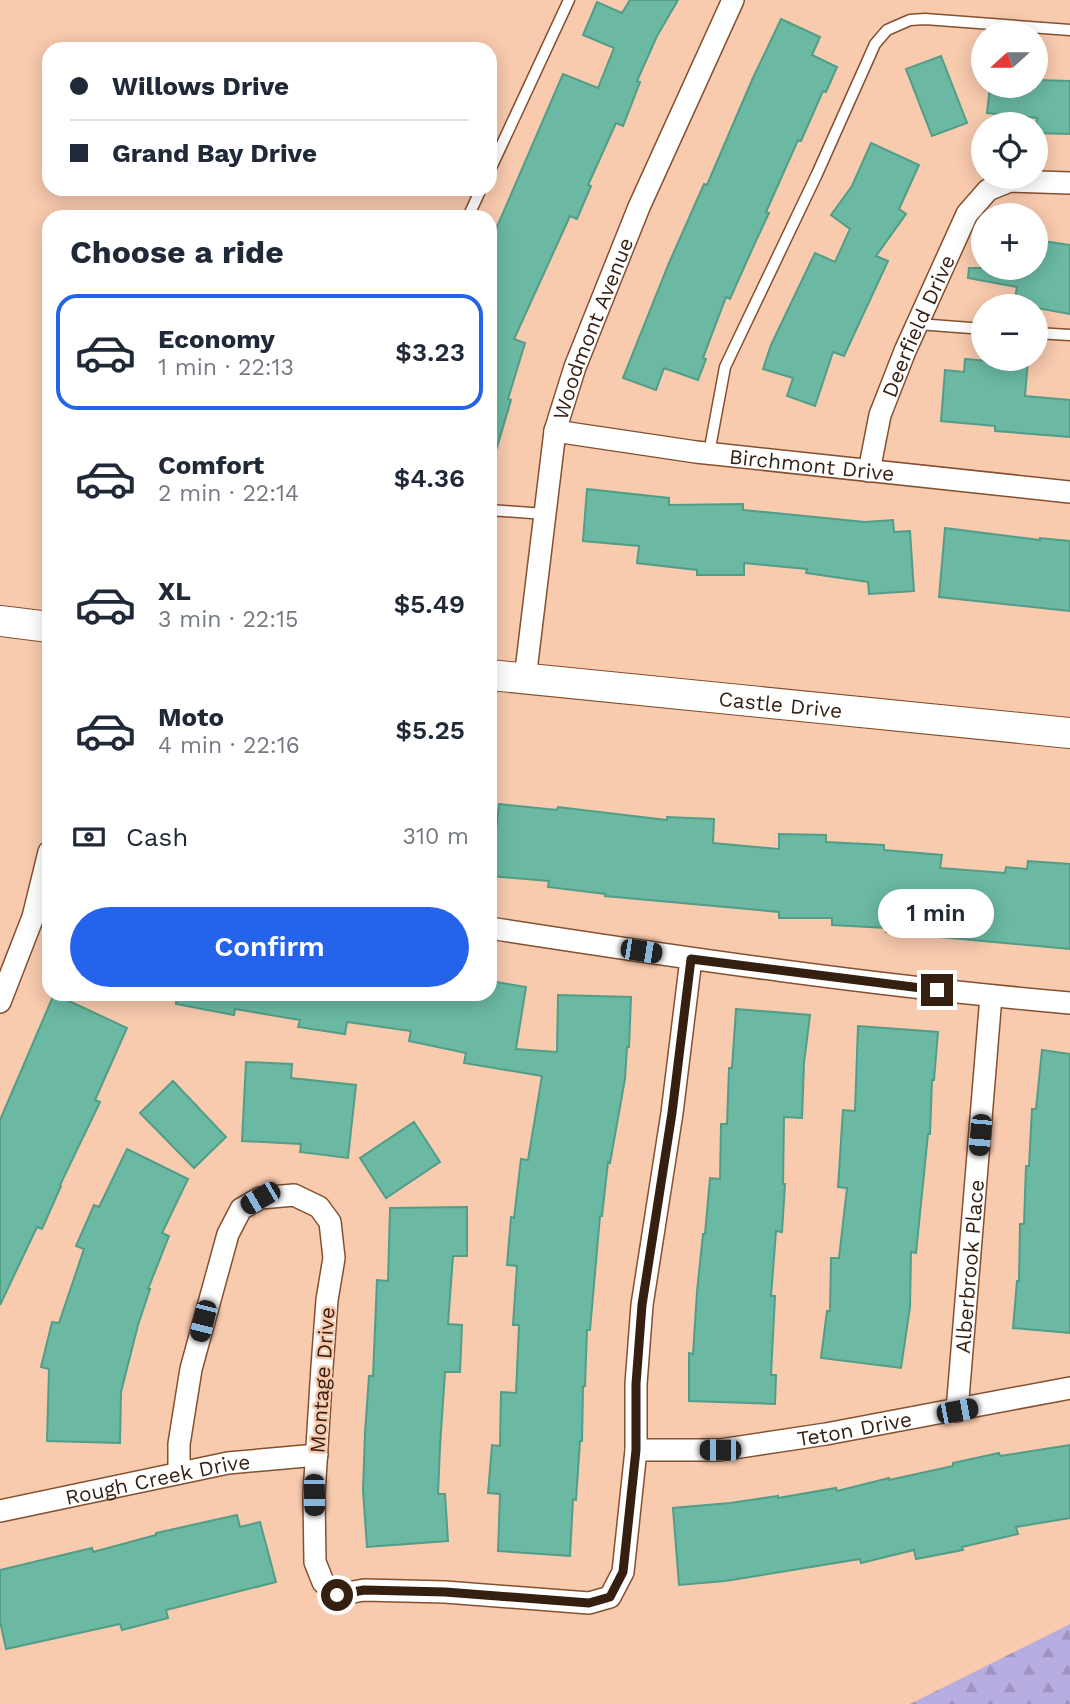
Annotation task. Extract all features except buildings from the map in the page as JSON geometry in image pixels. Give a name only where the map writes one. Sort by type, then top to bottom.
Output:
[{"type":"street","name":"Woodmont Avenue","points":[[525,679],[555,431],[575,367],[639,207],[733,0]]},
{"type":"street","name":"Deerfield Drive","points":[[869,471],[880,415],[967,214],[988,190],[1010,181],[1070,183]]},
{"type":"street","name":"Birchmont Drive","points":[[555,431],[709,453],[1070,492]]},
{"type":"street","points":[[0,621],[42,625]]},
{"type":"street","name":"Castle Drive","points":[[497,676],[1070,733]]},
{"type":"street","points":[[0,1002],[33,917],[42,880]]},
{"type":"street","points":[[497,929],[691,959],[991,996],[1070,1003]]},
{"type":"street","points":[[636,1450],[636,1384],[642,1305],[672,1113],[691,959]]},
{"type":"street","name":"Alberbrook Place","points":[[957,1411],[991,996]]},
{"type":"street","name":"Montage Drive","points":[[179,1473],[179,1444],[191,1369],[228,1234],[242,1209],[260,1198],[294,1195],[319,1207],[330,1222],[334,1258],[326,1314],[314,1495],[315,1562],[323,1583],[337,1595],[364,1590],[445,1592],[589,1603],[610,1597],[623,1572],[636,1450]]},
{"type":"street","name":"Teton Drive","points":[[636,1450],[720,1450],[957,1411],[1070,1388]]},
{"type":"street","name":"Rough Creek Drive","points":[[0,1511],[228,1463],[317,1455]]},
{"type":"lane","points":[[497,155],[569,0]]},
{"type":"lane","points":[[709,453],[725,367],[817,174],[875,44],[887,30],[911,20],[1070,30]]},
{"type":"lane","points":[[918,324],[971,328]]},
{"type":"lane","points":[[1048,334],[1070,335]]},
{"type":"lane","points":[[497,511],[545,514]]},
{"type":"green space","points":[[1070,1624],[1070,1704],[910,1704]]},
{"type":"route","points":[[337,1595],[364,1590],[445,1592],[589,1603],[610,1597],[623,1572],[636,1450],[636,1384],[642,1305],[672,1113],[691,959],[937,990]]}]
